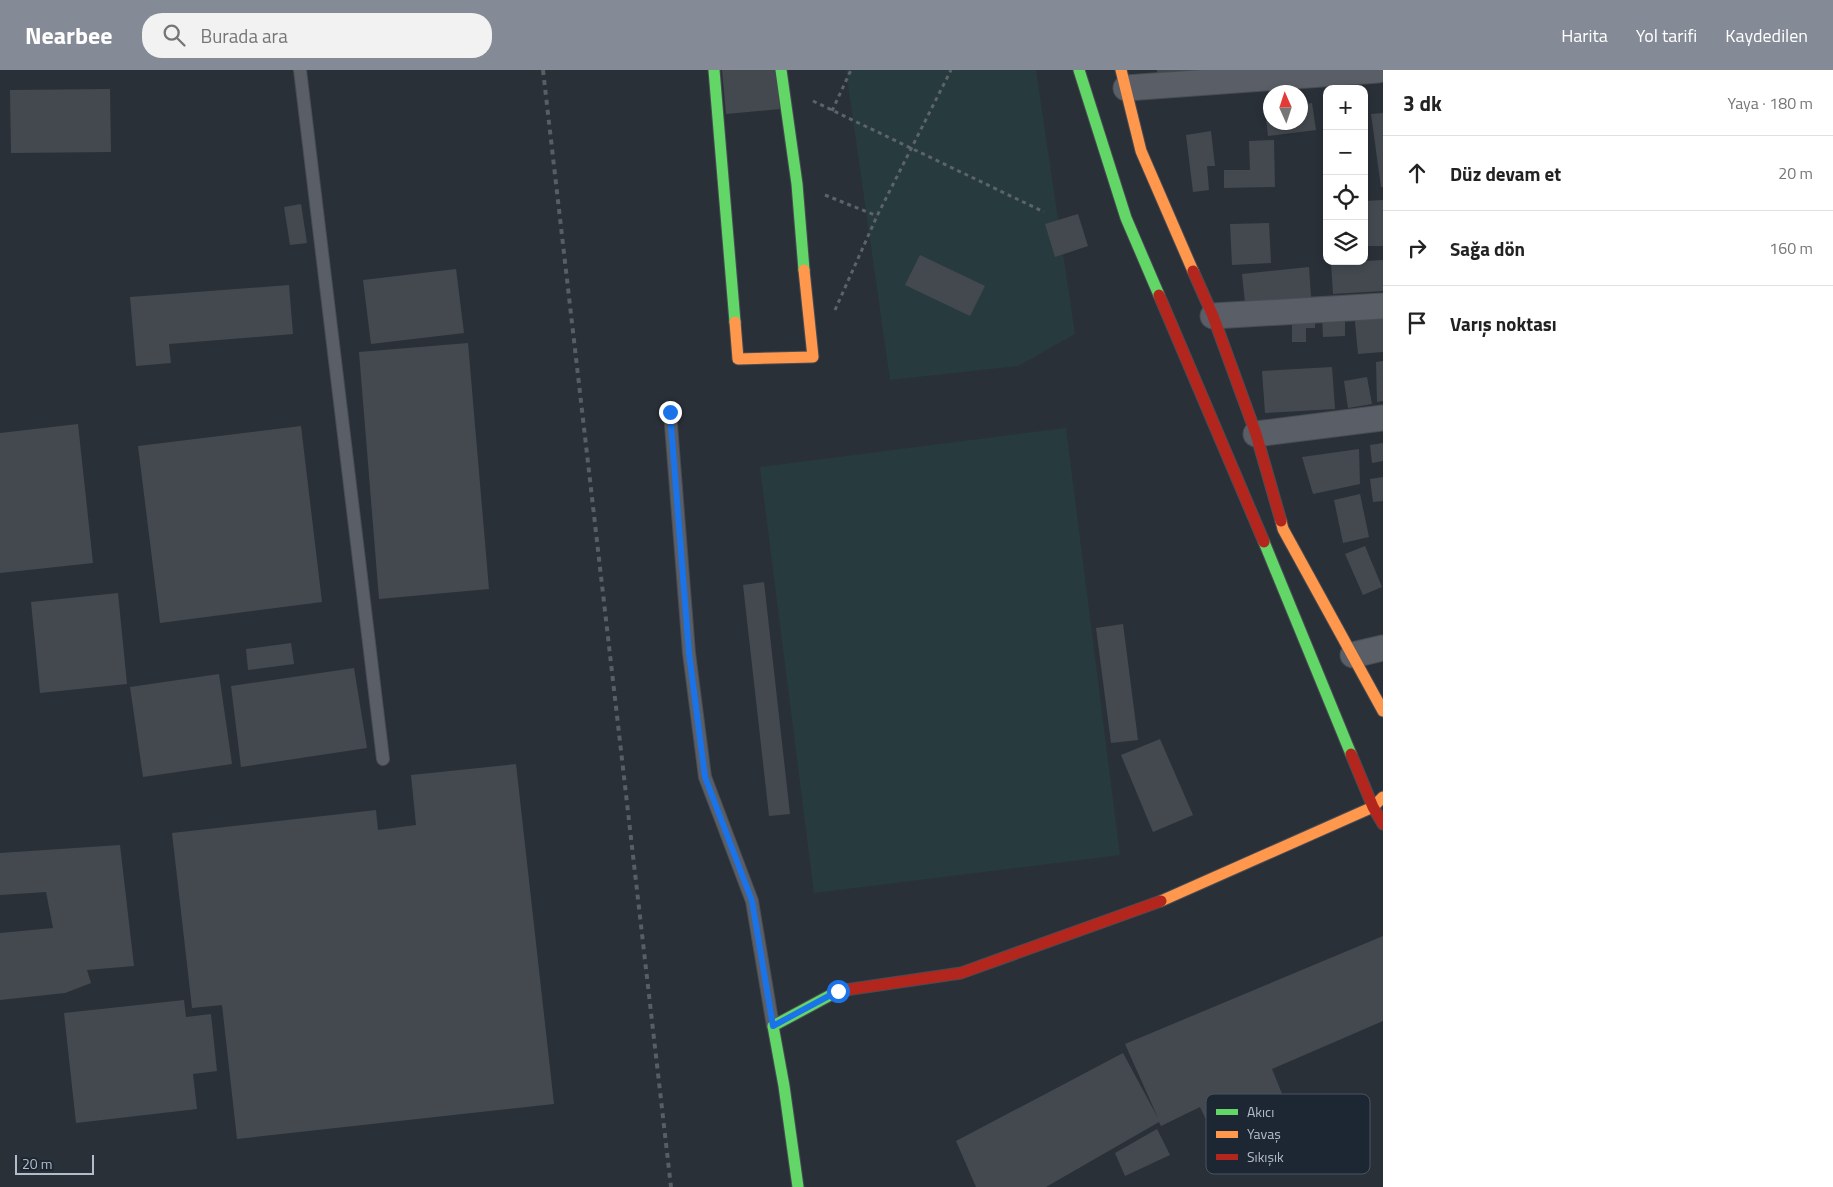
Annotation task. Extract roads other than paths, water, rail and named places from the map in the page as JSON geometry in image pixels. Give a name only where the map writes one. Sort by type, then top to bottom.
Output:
[{"type":"main road","points":[[714,70],[738,359],[813,357],[807,311],[797,184],[781,70]]},
{"type":"main road","points":[[1079,70],[1126,218],[1229,458],[1373,807],[1383,824]]},
{"type":"main road","points":[[1123,79],[1141,151],[1213,316],[1256,434],[1283,529],[1354,655],[1383,711]]},
{"type":"main road","points":[[798,1187],[784,1086],[773,1026],[838,991],[961,973],[1176,896],[1373,807],[1383,797]]},
{"type":"street","points":[[1123,79],[1378,70]]},
{"type":"street","points":[[1213,316],[1383,306]]},
{"type":"street","points":[[1256,434],[1383,418]]},
{"type":"street","points":[[1354,655],[1383,648]]},
{"type":"lane","points":[[300,70],[383,759]]},
{"type":"lane","points":[[670,412],[689,653],[705,777],[752,901],[773,1026]]},
{"type":"railway","points":[[543,70],[671,1187]]}]
